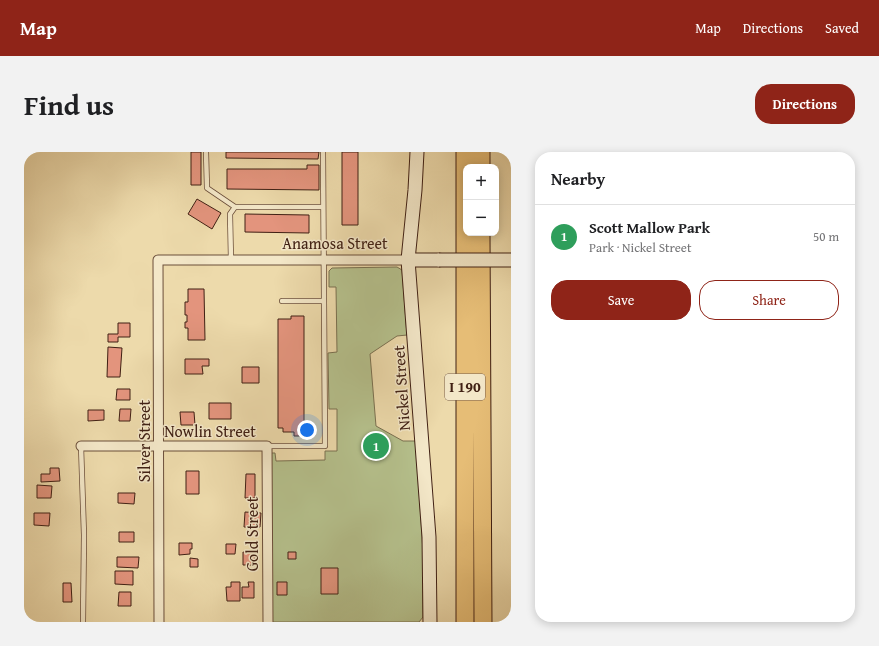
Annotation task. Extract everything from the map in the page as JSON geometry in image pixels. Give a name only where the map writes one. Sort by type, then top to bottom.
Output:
[{"type":"highway","name":"I 190","points":[[465,152],[465,622]]},
{"type":"highway","points":[[481,152],[481,164]]},
{"type":"highway","name":"I 190","points":[[481,236],[481,476],[483,622]]},
{"type":"main road","name":"Nickel Street","points":[[417,152],[408,260],[429,536],[430,622]]},
{"type":"main road","name":"Anamosa Street","points":[[408,260],[511,260]]},
{"type":"street","name":"Anamosa Street","points":[[158,260],[408,260]]},
{"type":"street","name":"Silver Street","points":[[158,260],[159,622]]},
{"type":"street","name":"Nowlin Street","points":[[81,446],[267,446]]},
{"type":"street","name":"Gold Street","points":[[267,446],[268,622]]},
{"type":"lane","points":[[206,152],[207,188],[235,207],[324,207]]},
{"type":"lane","points":[[267,446],[325,446],[323,152]]},
{"type":"lane","points":[[231,260],[230,214],[235,207]]},
{"type":"lane","points":[[282,301],[324,301]]},
{"type":"lane","points":[[81,446],[84,535],[83,622]]},
{"type":"green space","points":[[397,267],[402,270],[407,335],[397,336],[370,354],[376,426],[403,441],[416,441],[423,552],[423,617],[419,622],[272,622],[271,453],[275,453],[276,461],[325,460],[325,451],[337,451],[337,409],[329,409],[328,353],[337,352],[336,287],[329,287],[329,271],[332,268]]},
{"type":"building","points":[[191,152],[201,152],[201,185],[191,185]]},
{"type":"building","points":[[226,152],[319,152],[318,159],[226,158]]},
{"type":"building","points":[[342,152],[358,152],[358,225],[342,225]]},
{"type":"building","points":[[307,165],[319,165],[319,190],[227,189],[227,169],[307,169]]},
{"type":"building","points":[[197,199],[221,213],[212,229],[188,214]]},
{"type":"building","points":[[245,214],[309,215],[309,233],[245,232]]},
{"type":"building","points":[[188,289],[204,289],[205,340],[188,340],[188,328],[185,328],[187,315],[185,315],[185,302],[188,302]]},
{"type":"building","points":[[291,316],[304,316],[304,436],[294,436],[294,432],[283,432],[283,428],[278,428],[278,319],[291,319]]},
{"type":"building","points":[[118,323],[130,323],[130,337],[118,337],[118,342],[108,342],[108,334],[118,334]]},
{"type":"building","points":[[108,347],[122,348],[120,377],[107,377]]},
{"type":"building","points":[[185,359],[209,359],[209,366],[202,366],[203,374],[185,374]]},
{"type":"building","points":[[242,367],[259,367],[259,383],[242,383]]},
{"type":"building","points":[[117,389],[130,389],[130,400],[116,400]]},
{"type":"building","points":[[209,403],[231,403],[231,419],[209,419]]},
{"type":"building","points":[[120,409],[131,409],[130,421],[119,421]]},
{"type":"building","points":[[88,410],[104,410],[104,420],[88,421]]},
{"type":"building","points":[[180,412],[194,412],[195,425],[181,425]]},
{"type":"building","points":[[50,468],[59,468],[60,481],[41,482],[41,474],[50,474]]},
{"type":"building","points":[[186,471],[199,471],[199,494],[186,494]]},
{"type":"building","points":[[246,474],[255,474],[255,498],[245,498]]},
{"type":"building","points":[[37,485],[52,486],[51,498],[37,498]]},
{"type":"building","points":[[118,493],[135,493],[134,504],[118,503]]},
{"type":"building","points":[[245,512],[261,513],[260,527],[244,527]]},
{"type":"building","points":[[34,513],[50,513],[49,526],[34,525]]},
{"type":"building","points":[[119,532],[134,532],[134,542],[119,542]]},
{"type":"building","points":[[179,543],[192,543],[190,554],[179,555]]},
{"type":"building","points":[[226,544],[236,544],[235,554],[226,554]]},
{"type":"building","points":[[255,551],[255,565],[243,565],[243,552]]},
{"type":"building","points":[[288,552],[296,552],[296,559],[288,559]]},
{"type":"building","points":[[117,557],[139,557],[138,568],[117,567]]},
{"type":"building","points":[[190,558],[198,559],[198,567],[190,567]]},
{"type":"building","points":[[321,568],[338,568],[338,594],[321,594]]},
{"type":"building","points":[[115,571],[133,571],[133,585],[115,584]]},
{"type":"building","points":[[231,582],[240,582],[240,601],[227,601],[226,587],[231,587]]},
{"type":"building","points":[[248,582],[254,582],[254,598],[242,598],[242,587],[249,587]]},
{"type":"building","points":[[277,582],[287,582],[287,595],[277,595]]},
{"type":"building","points":[[63,583],[71,583],[72,602],[63,602]]},
{"type":"building","points":[[119,592],[131,592],[131,606],[118,606]]},
{"type":"place","name":"Scott Mallow Park","points":[[376,446]]}]
